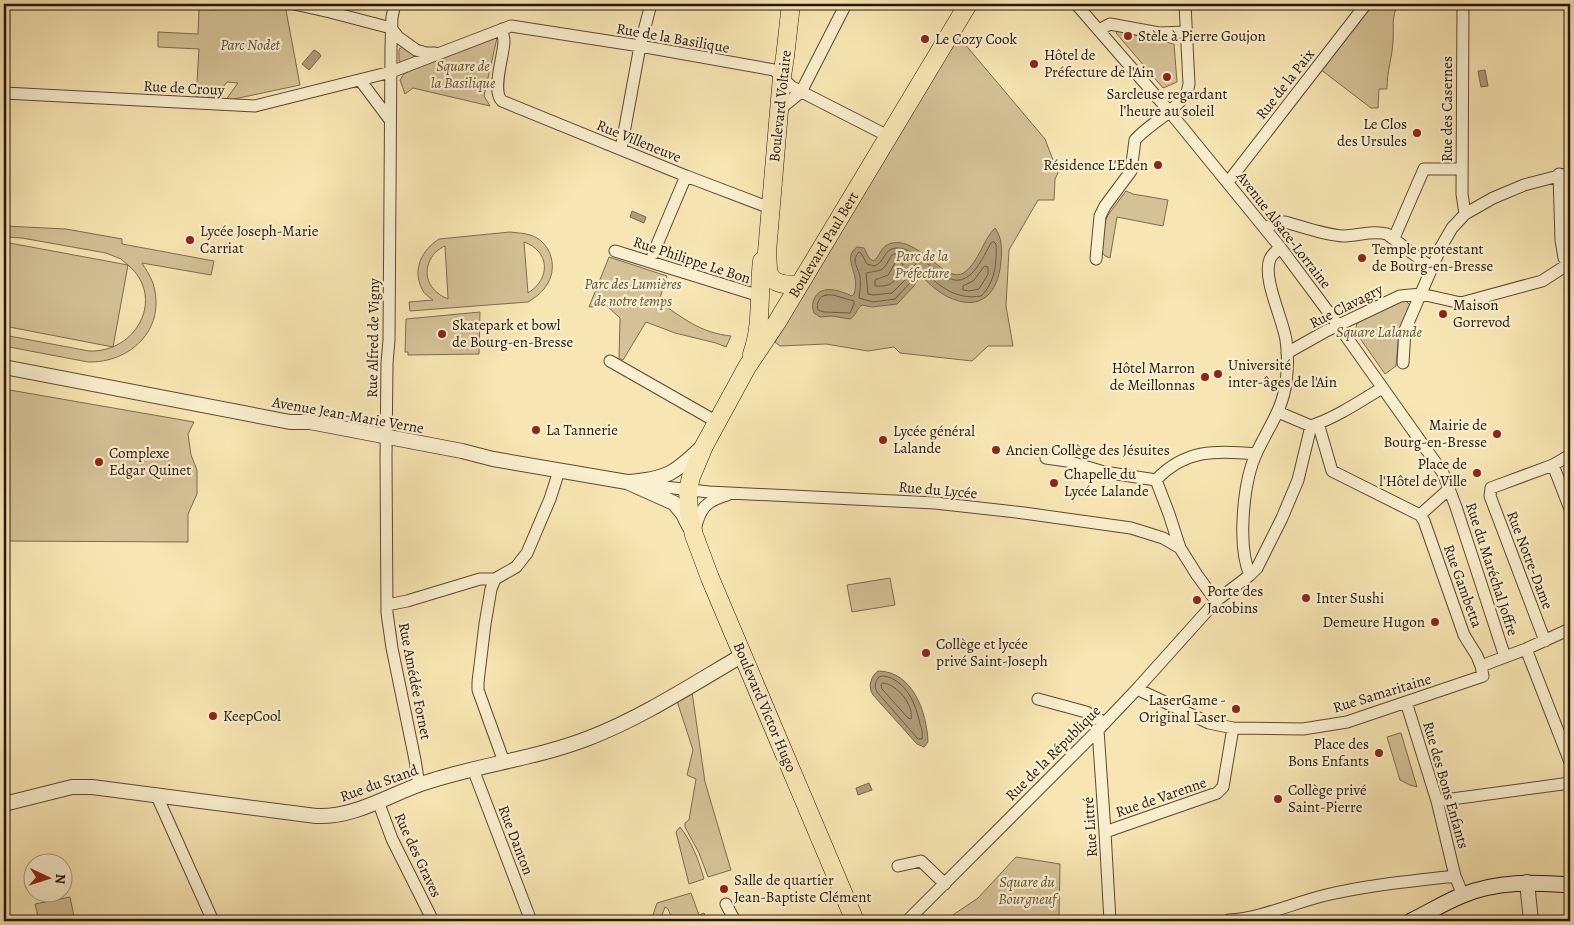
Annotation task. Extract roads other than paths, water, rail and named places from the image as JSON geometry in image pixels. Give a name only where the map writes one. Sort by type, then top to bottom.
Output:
[{"type":"main road","name":"Boulevard Voltaire","points":[[791,4],[782,76],[767,252],[768,273],[772,278],[780,283],[799,285]]},
{"type":"main road","name":"Boulevard Paul Bert","points":[[688,490],[691,477],[704,446],[747,367],[764,343],[968,4]]},
{"type":"main road","name":"Boulevard Voltaire","points":[[747,367],[755,345],[762,266],[770,208]]},
{"type":"main road","name":"Boulevard Victor Hugo","points":[[688,490],[689,513],[694,535],[710,578],[855,921]]},
{"type":"main road","points":[[1411,921],[1463,895],[1503,884],[1527,882],[1570,885]]},
{"type":"street","points":[[294,4],[331,8],[391,28],[398,37],[416,50],[426,53],[439,53]]},
{"type":"street","points":[[621,149],[640,46],[652,4]]},
{"type":"street","points":[[779,110],[801,92],[846,4]]},
{"type":"street","name":"Avenue Alsace-Lorraine","points":[[1076,4],[1169,111],[1280,247],[1443,473],[1449,489]]},
{"type":"street","points":[[1096,259],[1100,216],[1105,206],[1131,171],[1135,140],[1186,95],[1189,84],[1185,4]]},
{"type":"street","name":"Rue de la Paix","points":[[1228,182],[1366,4]]},
{"type":"street","name":"Rue des Casernes","points":[[1463,4],[1462,194],[1465,214]]},
{"type":"street","name":"Rue Alfred de Vigny","points":[[387,605],[387,354],[389,340],[391,28],[394,7]]},
{"type":"street","points":[[1099,30],[1110,24],[1159,33],[1186,32]]},
{"type":"street","name":"Rue de la Basilique","points":[[391,72],[511,26],[640,46],[774,70],[792,87],[888,136]]},
{"type":"street","name":"Rue Villeneuve","points":[[502,29],[504,40],[498,88],[499,98],[505,103],[770,208]]},
{"type":"street","name":"Rue de Crouy","points":[[4,92],[255,106],[391,72]]},
{"type":"street","points":[[360,80],[390,120]]},
{"type":"street","points":[[1394,238],[1424,169],[1462,169]]},
{"type":"street","points":[[1403,363],[1405,330],[1441,246],[1452,228],[1465,214],[1493,198],[1524,185],[1565,174],[1560,240],[1564,258],[1570,263],[1542,281],[1461,303],[1421,294]]},
{"type":"street","points":[[653,254],[686,176]]},
{"type":"street","points":[[1265,228],[1278,222],[1285,222],[1330,234],[1349,236],[1380,232],[1394,238],[1432,268]]},
{"type":"street","points":[[1250,575],[1245,558],[1243,529],[1249,477],[1256,454],[1283,400],[1286,381],[1286,339],[1272,293],[1269,264],[1271,257],[1280,247]]},
{"type":"street","name":"Rue Philippe Le Bon","points":[[615,251],[760,296]]},
{"type":"street","name":"Rue Clavagry","points":[[1287,354],[1338,325],[1400,296],[1421,294]]},
{"type":"street","points":[[610,361],[717,422]]},
{"type":"street","name":"Avenue Jean-Marie Verne","points":[[4,367],[290,422],[310,422],[462,451],[493,459],[626,482],[688,490]]},
{"type":"street","points":[[1278,412],[1314,424],[1342,413],[1382,388]]},
{"type":"street","points":[[1314,424],[1332,471],[1420,515],[1449,489]]},
{"type":"street","name":"Rue de la République","points":[[906,921],[1102,726],[1216,601],[1250,575],[1263,559],[1282,518],[1298,480],[1314,424]]},
{"type":"street","points":[[626,482],[652,480],[670,474],[690,460],[704,446]]},
{"type":"street","points":[[1156,480],[1166,470],[1181,460],[1197,454],[1222,451],[1256,454]]},
{"type":"street","points":[[1570,455],[1553,464],[1570,509]]},
{"type":"street","points":[[1046,458],[1067,461],[1104,472],[1156,480]]},
{"type":"street","name":"Rue Notre-Dame","points":[[1545,641],[1490,496],[1491,488],[1553,464]]},
{"type":"street","points":[[504,762],[478,690],[491,589],[495,579],[516,567],[527,553],[560,471]]},
{"type":"street","points":[[1156,480],[1180,548],[1197,576],[1216,601]]},
{"type":"street","points":[[626,482],[674,503],[683,514],[694,535]]},
{"type":"street","name":"Rue du Maréchal Joffre","points":[[1449,489],[1505,657]]},
{"type":"street","name":"Rue du Lycée","points":[[688,490],[731,494],[935,503],[1024,513],[1131,528],[1163,538],[1180,548]]},
{"type":"street","points":[[694,535],[703,507],[715,499],[731,494]]},
{"type":"street","name":"Rue Gambetta","points":[[1420,515],[1424,521],[1464,635],[1482,666]]},
{"type":"street","name":"Rue Amédée Fornet","points":[[418,785],[416,760],[391,640],[387,605],[407,601],[480,579],[495,579]]},
{"type":"street","points":[[1482,666],[1570,629]]},
{"type":"street","points":[[1526,649],[1570,762]]},
{"type":"street","name":"Rue du Stand","points":[[4,804],[72,787],[92,786],[327,816],[346,813],[418,785],[473,769],[527,758],[588,738],[627,721],[743,655]]},
{"type":"street","name":"Rue Samaritaine","points":[[1137,689],[1209,723],[1233,728],[1303,729],[1347,722],[1483,676],[1482,666]]},
{"type":"street","points":[[1038,698],[1086,712],[1102,726]]},
{"type":"street","name":"Rue des Bons Enfants","points":[[1406,702],[1437,801],[1455,876],[1463,895]]},
{"type":"street","name":"Rue Littré","points":[[1102,726],[1110,921]]},
{"type":"street","name":"Rue de Varenne","points":[[1105,832],[1217,793],[1223,788],[1233,728]]},
{"type":"street","name":"Rue Danton","points":[[473,769],[531,921]]},
{"type":"street","points":[[1437,801],[1570,783]]},
{"type":"street","points":[[156,794],[213,921]]},
{"type":"street","name":"Rue des Graves","points":[[378,801],[392,839],[433,921]]},
{"type":"street","points":[[898,866],[921,861],[945,884]]},
{"type":"street","points":[[1229,920],[1245,919],[1321,896],[1360,888],[1455,876]]},
{"type":"street","points":[[1527,882],[1531,921]]},
{"type":"street","points":[[726,904],[735,921]]},
{"type":"water","points":[[314,50],[321,56],[309,70],[302,64]]},
{"type":"water","points":[[1485,70],[1488,86],[1481,87],[1478,71]]},
{"type":"water","points":[[632,211],[646,217],[644,223],[630,217]]},
{"type":"water","points":[[995,228],[999,235],[1001,248],[999,274],[990,293],[983,299],[974,302],[964,302],[953,299],[938,291],[920,275],[914,286],[897,304],[872,307],[862,305],[850,319],[832,316],[820,317],[814,313],[814,299],[822,291],[832,290],[852,296],[854,294],[856,282],[851,254],[857,247],[864,248],[869,258],[873,261],[888,244],[902,243],[923,253],[941,268],[958,275],[970,267]]},
{"type":"water","points":[[878,671],[890,673],[900,678],[916,696],[925,719],[927,731],[928,742],[924,747],[917,744],[873,695],[871,682],[873,676]]},
{"type":"water","points":[[869,783],[872,790],[858,795],[856,788]]},
{"type":"place","name":"Stèle à Pierre Goujon","points":[[1128,36]]},
{"type":"place","name":"Le Cozy Cook","points":[[925,39]]},
{"type":"place","name":"Hôtel de Préfecture de l'Ain","points":[[1034,64]]},
{"type":"place","name":"Sarcleuse regardant l’heure au soleil","points":[[1167,77]]},
{"type":"place","name":"Le Clos des Ursules","points":[[1417,133]]},
{"type":"place","name":"Résidence L'Eden","points":[[1158,165]]},
{"type":"place","name":"Lycée Joseph-Marie Carriat","points":[[190,240]]},
{"type":"place","name":"Temple protestant de Bourg-en-Bresse","points":[[1362,258]]},
{"type":"place","name":"Maison Gorrevod","points":[[1443,314]]},
{"type":"place","name":"Skatepark et bowl de Bourg-en-Bresse","points":[[442,334]]},
{"type":"place","name":"Université inter-âges de l'Ain","points":[[1218,374]]},
{"type":"place","name":"Hôtel Marron de Meillonnas","points":[[1205,377]]},
{"type":"place","name":"La Tannerie","points":[[536,430]]},
{"type":"place","name":"Mairie de Bourg-en-Bresse","points":[[1497,434]]},
{"type":"place","name":"Lycée général Lalande","points":[[883,440]]},
{"type":"place","name":"Ancien Collège des Jésuites","points":[[996,450]]},
{"type":"place","name":"Complexe Edgar Quinet","points":[[99,462]]},
{"type":"place","name":"Place de l'Hôtel de Ville","points":[[1477,473]]},
{"type":"place","name":"Chapelle du Lycée Lalande","points":[[1054,483]]},
{"type":"place","name":"Inter Sushi","points":[[1306,598]]},
{"type":"place","name":"Porte des Jacobins","points":[[1197,600]]},
{"type":"place","name":"Demeure Hugon","points":[[1435,622]]},
{"type":"place","name":"Collège et lycée privé Saint-Joseph","points":[[926,653]]},
{"type":"place","name":"LaserGame - Original Laser","points":[[1236,709]]},
{"type":"place","name":"KeepCool","points":[[213,716]]},
{"type":"place","name":"Place des Bons Enfants","points":[[1379,753]]},
{"type":"place","name":"Collège privé Saint-Pierre","points":[[1278,799]]},
{"type":"place","name":"Salle de quartier Jean-Baptiste Clément","points":[[724,889]]},
{"type":"park label","name":"Parc Nodet","points":[[250,45]]},
{"type":"park label","name":"Square de la Basilique","points":[[463,74]]},
{"type":"park label","name":"Parc de la Préfecture","points":[[922,264]]},
{"type":"park label","name":"Parc des Lumières de notre temps","points":[[633,292]]},
{"type":"park label","name":"Square Lalande","points":[[1379,332]]},
{"type":"park label","name":"Square du Bourgneuf","points":[[1027,890]]}]
